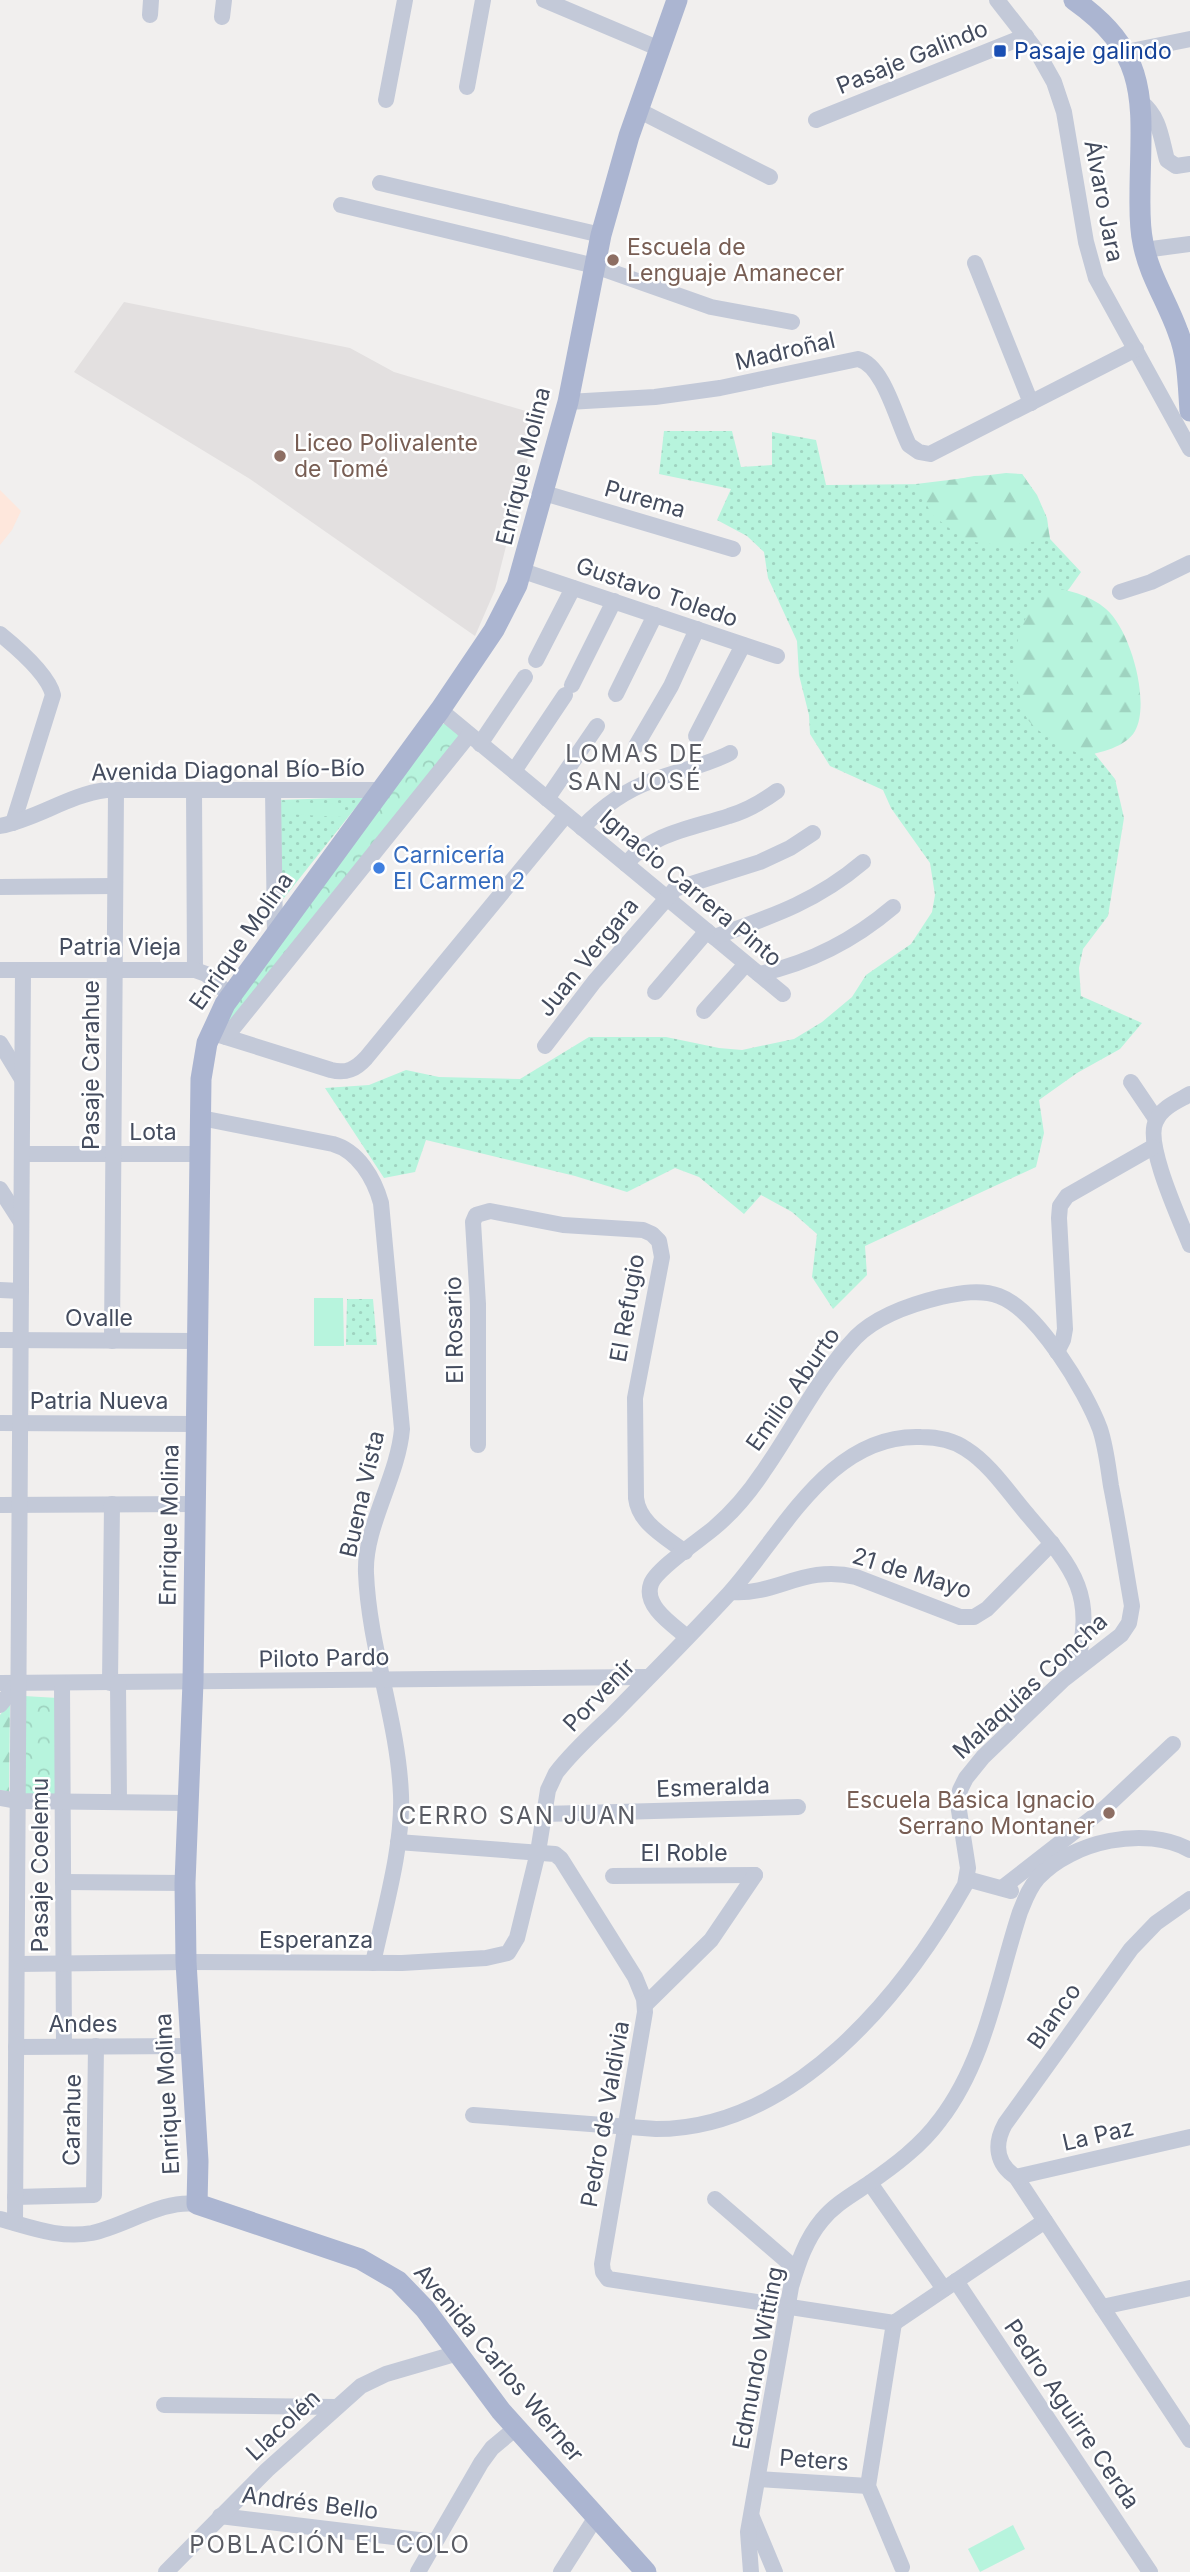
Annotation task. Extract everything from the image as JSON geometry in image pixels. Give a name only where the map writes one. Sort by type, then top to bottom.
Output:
[{"type":"main road","name":"Enrique Molina","points":[[197,2204],[199,2165],[186,1962],[185,1883],[193,1682],[202,1067],[218,1035],[230,996],[440,710],[494,630],[523,571],[568,402],[601,235],[638,110],[677,0]]},
{"type":"main road","points":[[1074,0],[1101,22],[1126,52],[1138,82],[1141,102],[1140,218],[1144,250],[1154,280],[1184,331],[1190,411]]},
{"type":"main road","name":"Avenida Carlos Werner","points":[[197,2204],[350,2256],[378,2268],[398,2281],[418,2300],[516,2428],[646,2572]]},
{"type":"street","points":[[222,17],[224,0]]},
{"type":"street","points":[[386,100],[405,0]]},
{"type":"street","points":[[467,87],[483,0]]},
{"type":"street","points":[[544,0],[660,50]]},
{"type":"street","name":"Álvaro Jara","points":[[997,0],[1046,66],[1060,97],[1092,267],[1106,300],[1190,449]]},
{"type":"street","name":"Pasaje Galindo","points":[[816,120],[1026,36]]},
{"type":"street","points":[[1126,52],[1190,39]]},
{"type":"street","points":[[1141,102],[1155,118],[1163,138],[1167,160],[1176,166],[1190,164]]},
{"type":"street","points":[[638,110],[770,177]]},
{"type":"street","points":[[380,183],[601,235]]},
{"type":"street","points":[[341,205],[595,266],[711,307],[792,322]]},
{"type":"street","points":[[1144,250],[1190,244]]},
{"type":"street","points":[[975,263],[1031,403]]},
{"type":"street","name":"Madroñal","points":[[568,402],[655,397],[720,388],[858,359],[868,362],[877,373],[909,445],[919,452],[930,454],[1136,349]]},
{"type":"street","name":"Purema","points":[[544,493],[733,549]]},
{"type":"street","points":[[1120,592],[1151,582],[1190,564]]},
{"type":"street","name":"Gustavo Toledo","points":[[523,571],[777,656]]},
{"type":"street","points":[[536,660],[573,588]]},
{"type":"street","points":[[513,771],[568,690],[614,601]]},
{"type":"street","points":[[616,694],[655,615]]},
{"type":"street","points":[[636,746],[671,686],[697,629]]},
{"type":"street","points":[[0,634],[20,651],[50,686],[53,695],[7,825]]},
{"type":"street","points":[[696,736],[743,645]]},
{"type":"street","name":"Enrique Molina","points":[[218,1035],[475,739],[525,677]]},
{"type":"street","name":"Ignacio Carrera Pinto","points":[[440,710],[783,994]]},
{"type":"street","points":[[547,799],[597,726]]},
{"type":"street","points":[[582,828],[607,805],[628,792],[653,780],[730,753]]},
{"type":"street","name":"Pasaje Carahue","points":[[112,1341],[116,790]]},
{"type":"street","points":[[194,790],[195,970]]},
{"type":"street","points":[[272,790],[275,935]]},
{"type":"street","name":"Avenida Diagonal Bío-Bío","points":[[7,825],[96,791],[380,790]]},
{"type":"street","points":[[626,864],[636,853],[654,841],[731,816],[777,791]]},
{"type":"street","points":[[218,1035],[331,1070],[351,1070],[363,1062],[566,815]]},
{"type":"street","points":[[666,897],[682,886],[777,855],[813,833]]},
{"type":"street","points":[[655,992],[710,934],[799,905],[835,885],[863,862]]},
{"type":"street","points":[[0,887],[115,886]]},
{"type":"street","name":"Juan Vergara","points":[[545,1046],[594,982],[666,897]]},
{"type":"street","points":[[760,974],[831,950],[863,931],[893,908]]},
{"type":"street","points":[[704,1011],[747,964]]},
{"type":"street","name":"Patria Vieja","points":[[0,970],[195,970],[206,974],[230,996]]},
{"type":"street","points":[[8,2221],[15,2197],[8,2122],[11,2056],[8,1983],[17,1964],[23,970]]},
{"type":"street","points":[[0,1043],[22,1079]]},
{"type":"street","points":[[1131,1082],[1156,1119]]},
{"type":"street","points":[[1190,1094],[1156,1119],[1152,1135],[1153,1147],[1190,1245]]},
{"type":"street","name":"Buena Vista","points":[[201,1118],[340,1146],[358,1160],[379,1197],[389,1280],[401,1429],[399,1451],[367,1560],[371,1616],[392,1722],[400,1779],[401,1812],[398,1842],[373,1964]]},
{"type":"street","points":[[1057,1352],[1065,1329],[1060,1206],[1072,1193],[1153,1147]]},
{"type":"street","name":"Lota","points":[[22,1154],[200,1154]]},
{"type":"street","points":[[0,1189],[21,1222]]},
{"type":"street","name":"El Refugio","points":[[476,1215],[490,1211],[563,1225],[635,1229],[648,1232],[659,1241],[662,1257],[635,1398],[636,1498],[638,1509],[645,1520],[685,1552]]},
{"type":"street","name":"El Rosario","points":[[476,1215],[478,1445]]},
{"type":"street","points":[[0,1290],[21,1291]]},
{"type":"street","name":"Emilio Aburto","points":[[687,1637],[657,1609],[649,1593],[656,1575],[714,1528],[745,1497],[833,1365],[856,1338],[883,1318],[917,1304],[973,1292],[992,1294],[1013,1303],[1057,1352]]},
{"type":"street","name":"Ovalle","points":[[0,1340],[198,1341]]},
{"type":"street","name":"Malaquías Concha","points":[[967,1879],[968,1868],[958,1811],[962,1784],[983,1757],[1074,1670],[1121,1635],[1129,1623],[1132,1606],[1100,1430],[1057,1352]]},
{"type":"street","name":"Patria Nueva","points":[[0,1423],[197,1424]]},
{"type":"street","name":"Porvenir","points":[[538,1852],[548,1790],[556,1773],[731,1592],[784,1521],[819,1483],[863,1450],[882,1441],[902,1437],[925,1437],[946,1440],[969,1451],[1052,1543],[1074,1575],[1083,1603],[1083,1630],[1074,1670]]},
{"type":"street","points":[[112,1504],[114,1683],[119,1802]]},
{"type":"street","points":[[0,1505],[196,1504]]},
{"type":"street","name":"21 de Mayo","points":[[731,1592],[751,1591],[815,1574],[838,1573],[856,1577],[960,1617],[970,1618],[987,1609],[1052,1543]]},
{"type":"street","name":"Piloto Pardo","points":[[0,1683],[648,1677]]},
{"type":"street","name":"Pasaje Coelemu","points":[[62,1682],[64,2046]]},
{"type":"street","points":[[0,1704],[18,1683]]},
{"type":"street","points":[[1034,1872],[1173,1744]]},
{"type":"street","points":[[0,1798],[18,1801],[188,1803]]},
{"type":"street","name":"Esmeralda","points":[[544,1814],[798,1807]]},
{"type":"street","points":[[1002,1888],[1052,1866],[1081,1849],[1114,1840],[1156,1838],[1190,1850]]},
{"type":"street","points":[[398,1842],[555,1854],[561,1859],[635,1977],[645,2005]]},
{"type":"street","points":[[0,1843],[18,1843]]},
{"type":"street","name":"Esperanza","points":[[17,1964],[373,1964],[474,1959],[508,1953],[517,1938],[538,1852]]},
{"type":"street","name":"Edmundo Witting","points":[[751,2572],[748,2539],[751,2515],[796,2269],[810,2237],[821,2221],[839,2203],[906,2155],[948,2110],[965,2080],[988,2024],[1003,1967],[1034,1872]]},
{"type":"street","name":"Pedro de Valdivia","points":[[755,1875],[711,1940],[645,2005],[602,2264],[604,2275],[612,2281],[788,2307]]},
{"type":"street","name":"El Roble","points":[[613,1876],[755,1875]]},
{"type":"street","points":[[473,2115],[674,2129],[708,2123],[757,2104],[797,2081],[857,2032],[887,2001],[962,1891],[967,1879],[1027,1895]]},
{"type":"street","points":[[63,1882],[185,1883]]},
{"type":"street","name":"Blanco","points":[[1016,2177],[1003,2166],[998,2153],[999,2136],[1005,2124],[1131,1949],[1156,1923],[1190,1899]]},
{"type":"street","points":[[0,1901],[17,1902]]},
{"type":"street","name":"Andes","points":[[11,2056],[64,2046],[191,2046]]},
{"type":"street","name":"Carahue","points":[[15,2197],[94,2195],[96,2046]]},
{"type":"street","name":"La Paz","points":[[1016,2177],[1190,2137]]},
{"type":"street","points":[[1016,2177],[1190,2440]]},
{"type":"street","name":"Pedro Aguirre Cerda","points":[[870,2183],[950,2285],[1150,2572]]},
{"type":"street","points":[[715,2199],[796,2269]]},
{"type":"street","name":"Avenida Carlos Werner","points":[[8,2221],[57,2234],[81,2235],[104,2230],[178,2204],[197,2204]]},
{"type":"street","points":[[788,2307],[894,2323],[1045,2221]]},
{"type":"street","points":[[1102,2307],[1190,2288]]},
{"type":"street","points":[[894,2323],[868,2486],[902,2567]]},
{"type":"street","name":"Llacolén","points":[[166,2572],[220,2516],[361,2386],[378,2377],[458,2353]]},
{"type":"street","points":[[164,2405],[336,2407]]},
{"type":"street","points":[[418,2572],[481,2463],[492,2448],[516,2428]]},
{"type":"street","name":"Peters","points":[[758,2479],[868,2486]]},
{"type":"street","points":[[751,2515],[775,2572]]},
{"type":"street","name":"Andrés Bello","points":[[220,2516],[435,2542]]},
{"type":"street","points":[[561,2572],[596,2517]]},
{"type":"shaded area","points":[[124,302],[350,348],[394,372],[539,415],[495,590],[475,636],[250,479],[74,372]]},
{"type":"shaded area","points":[[0,490],[21,511],[12,530],[0,545]]},
{"type":"green space","points":[[664,431],[732,431],[741,467],[772,465],[772,432],[816,440],[826,485],[932,484],[974,476],[1022,474],[1037,495],[1047,518],[1050,539],[1081,572],[1069,589],[1044,612],[1095,754],[1115,779],[1124,818],[1108,916],[1083,949],[1079,968],[1081,996],[1142,1023],[1120,1049],[1077,1073],[1039,1100],[1044,1133],[1036,1167],[865,1246],[867,1275],[833,1309],[812,1277],[817,1234],[792,1212],[761,1195],[744,1214],[699,1177],[675,1168],[627,1192],[575,1176],[426,1140],[415,1172],[384,1178],[325,1088],[369,1085],[406,1070],[439,1077],[520,1079],[589,1037],[666,1037],[742,1050],[794,1039],[822,1022],[852,997],[866,975],[911,944],[932,912],[935,895],[930,863],[891,808],[883,790],[830,766],[810,734],[809,715],[799,675],[797,641],[768,578],[764,552],[747,536],[717,520],[731,489],[659,474]]},
{"type":"green space","points":[[1006,473],[1022,474],[1043,513],[1050,539],[1007,546],[966,541],[932,515],[916,484]]},
{"type":"green space","points":[[1046,587],[1078,594],[1100,604],[1115,619],[1130,649],[1139,685],[1139,718],[1131,737],[1112,748],[1083,756],[1039,730],[1024,713],[1016,658],[1019,634],[1029,612]]},
{"type":"green space","points":[[446,723],[459,733],[460,741],[229,1030],[223,1018],[438,726]]},
{"type":"green space","points":[[364,797],[280,903],[279,800]]},
{"type":"green space","points":[[282,802],[344,804],[343,817],[284,814]]},
{"type":"green space","points":[[314,1298],[343,1298],[344,1346],[314,1346]]},
{"type":"green space","points":[[347,1299],[373,1299],[377,1345],[346,1345]]},
{"type":"green space","points":[[24,1696],[58,1698],[58,1798],[20,1796]]},
{"type":"green space","points":[[10,1701],[9,1792],[0,1790],[0,1715]]},
{"type":"green space","points":[[1013,2525],[1025,2549],[980,2572],[968,2549]]},
{"type":"place","name":"Pasaje galindo","points":[[1000,51]]},
{"type":"place","name":"Escuela de Lenguaje Amanecer","points":[[613,260]]},
{"type":"place","name":"Liceo Polivalente de Tomé","points":[[280,456]]},
{"type":"place","name":"Carnicería El Carmen 2","points":[[379,868]]},
{"type":"place","name":"Escuela Básica Ignacio Serrano Montaner","points":[[1109,1813]]},
{"type":"district","name":"LOMAS DE SAN JOSÉ","points":[[635,767]]},
{"type":"district","name":"CERRO SAN JUAN","points":[[518,1815]]},
{"type":"district","name":"POBLACIÓN EL COLO","points":[[330,2544]]}]
